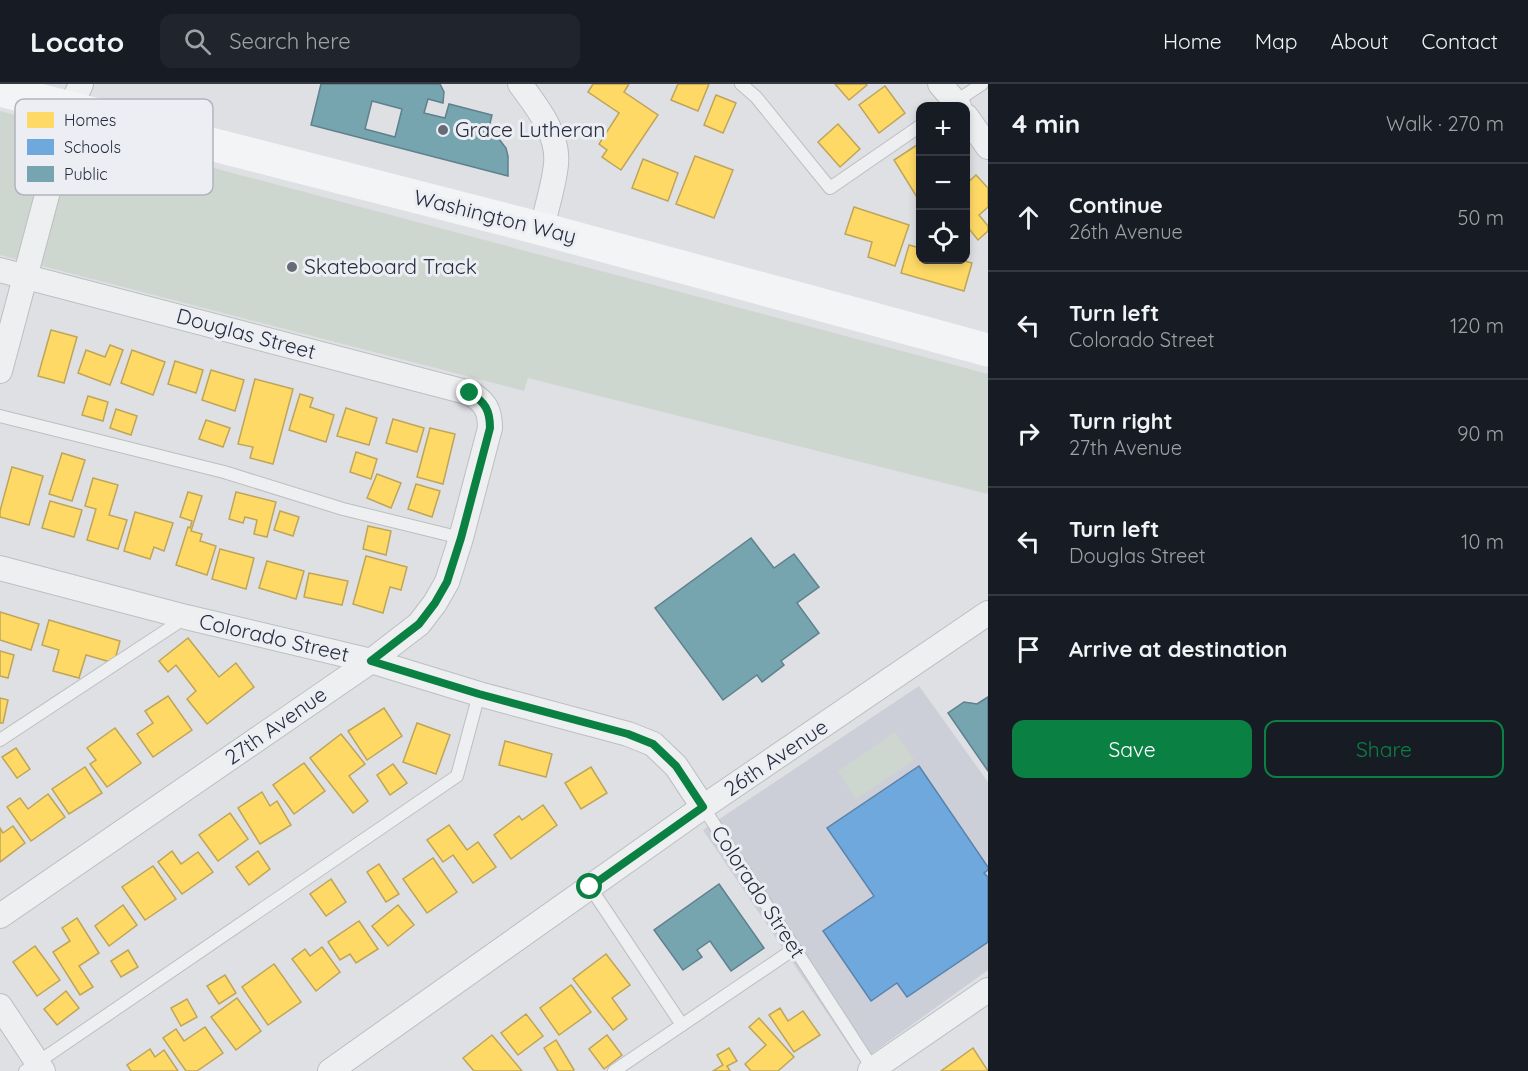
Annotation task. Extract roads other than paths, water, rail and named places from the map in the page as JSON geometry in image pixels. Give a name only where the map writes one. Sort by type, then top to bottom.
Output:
[{"type":"main road","name":"Washington Way","points":[[0,90],[76,97]]},
{"type":"main road","name":"Washington Way","points":[[213,136],[542,229],[988,350]]},
{"type":"street","points":[[520,84],[542,114],[553,139],[556,163],[542,229]]},
{"type":"street","points":[[970,124],[988,147]]},
{"type":"street","points":[[0,371],[48,195]]},
{"type":"street","name":"Douglas Street","points":[[0,270],[470,393],[487,407]]},
{"type":"street","name":"27th Avenue","points":[[0,916],[371,661],[419,624],[447,582],[461,538],[490,428],[487,407]]},
{"type":"street","name":"Colorado Street","points":[[0,568],[186,617],[371,661],[479,694],[628,734],[653,744],[676,766],[703,807]]},
{"type":"street","name":"26th Avenue","points":[[330,1071],[703,807],[988,613]]},
{"type":"street","points":[[871,1070],[988,990]]},
{"type":"street","points":[[0,1006],[35,1068]]},
{"type":"lane","points":[[741,84],[756,97],[830,188],[916,129]]},
{"type":"lane","points":[[955,102],[982,84]]},
{"type":"lane","points":[[0,416],[224,472],[343,509],[461,538]]},
{"type":"lane","points":[[0,740],[186,617]]},
{"type":"lane","points":[[35,1068],[457,776],[479,694]]},
{"type":"lane","name":"Colorado Street","points":[[703,807],[871,1070]]},
{"type":"lane","points":[[590,887],[681,1026]]},
{"type":"lane","points":[[614,1071],[794,949]]},
{"type":"place","name":"Grace Lutheran","points":[[443,130]]},
{"type":"place","name":"Skateboard Track","points":[[292,267]]}]
